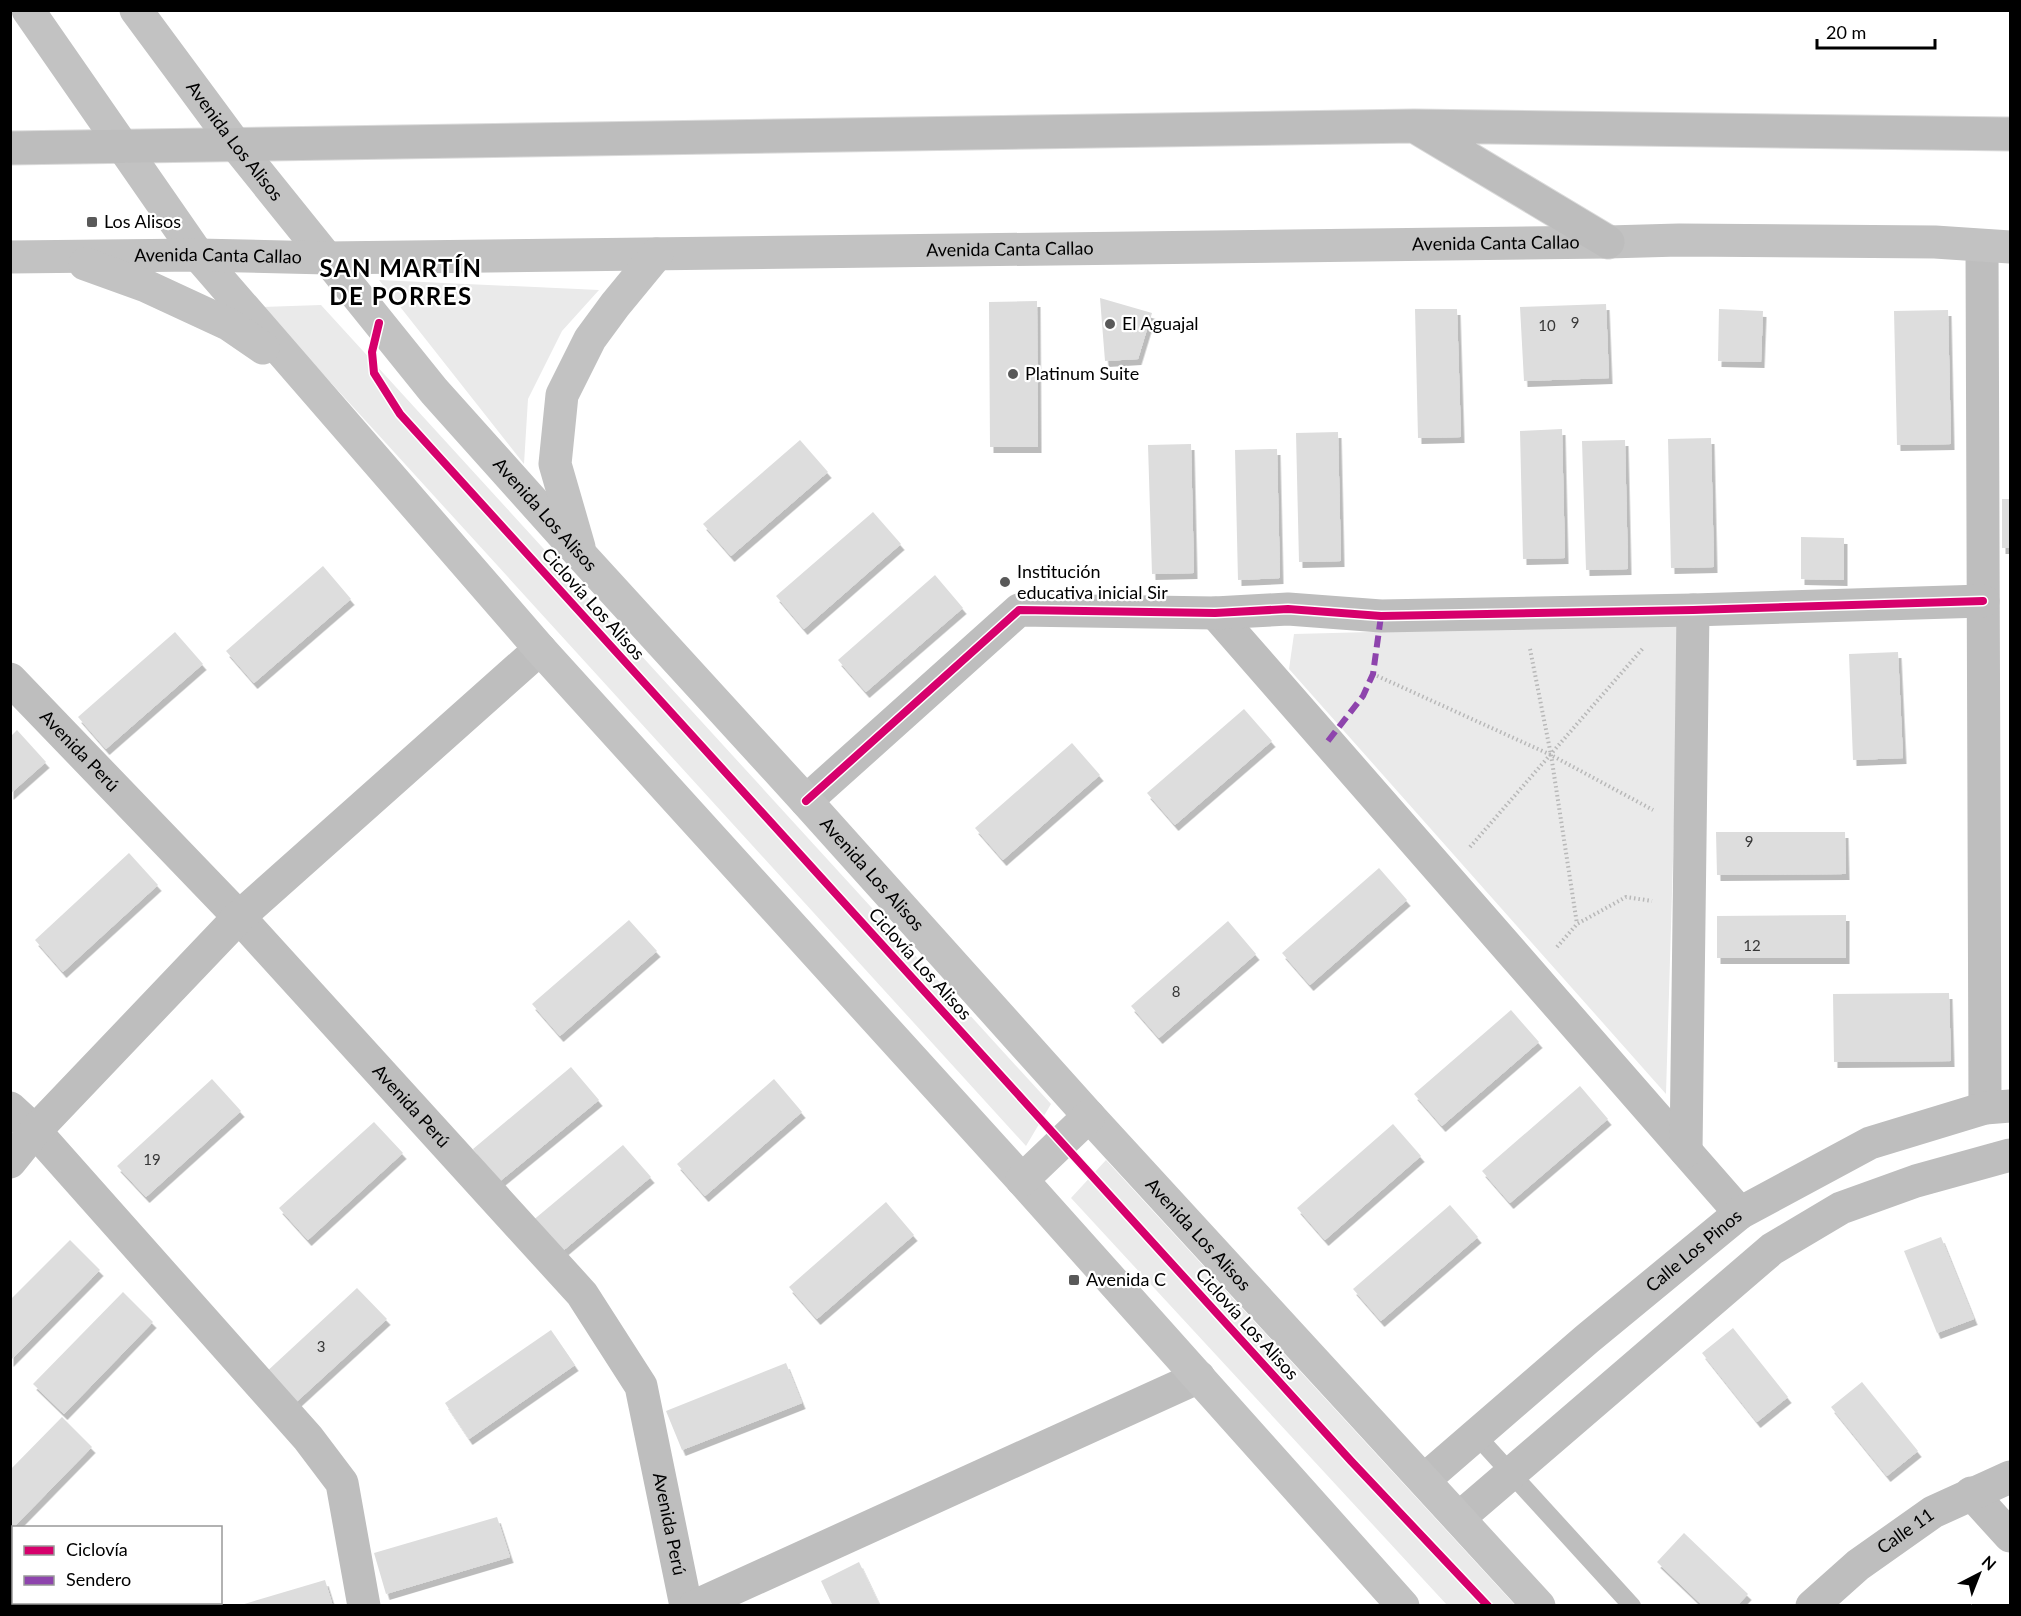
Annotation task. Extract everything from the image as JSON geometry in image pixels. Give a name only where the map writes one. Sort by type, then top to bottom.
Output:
[{"type":"highway","points":[[10,148],[1414,126],[2010,134]]},
{"type":"highway","points":[[1414,126],[1608,242]]},
{"type":"main road","points":[[27,10],[198,255],[540,649],[1199,1377],[1391,1602]]},
{"type":"main road","name":"Avenida Los Alisos","points":[[136,10],[235,144],[434,391],[1089,1116],[1539,1605]]},
{"type":"main road","name":"Avenida Canta Callao","points":[[10,257],[198,255],[327,258],[1679,240],[1935,242],[1996,247]]},
{"type":"main road","points":[[581,555],[555,464],[562,395],[590,339],[657,254]]},
{"type":"main road","points":[[64,257],[146,286],[228,324],[304,376]]},
{"type":"main road","points":[[1022,1180],[1089,1116]]},
{"type":"street","points":[[1996,247],[1983,601],[1998,1107]]},
{"type":"street","points":[[806,801],[1019,610],[1215,613],[1288,609],[1381,616],[1983,601]]},
{"type":"street","points":[[1685,610],[1690,830],[1686,1151]]},
{"type":"street","points":[[1215,613],[1740,1213]]},
{"type":"street","points":[[10,1162],[35,1131],[239,917],[540,649]]},
{"type":"street","name":"Avenida Perú","points":[[10,679],[239,917],[582,1294],[641,1386],[686,1605]]},
{"type":"street","name":"Calle Los Pinos","points":[[1424,1480],[1587,1339],[1740,1213],[1870,1143],[1998,1107]]},
{"type":"street","points":[[10,1108],[35,1131],[308,1438],[342,1483],[364,1605]]},
{"type":"street","points":[[1459,1518],[1772,1249],[1841,1208],[1916,1181],[2010,1155]]},
{"type":"street","points":[[695,1605],[1199,1377]]},
{"type":"street","name":"Calle 11","points":[[1812,1605],[1858,1565],[1933,1512],[2010,1477]]},
{"type":"street","points":[[1971,1493],[2010,1536]]},
{"type":"lane","points":[[1476,1435],[1632,1605]]},
{"type":"path","points":[[1446,875],[1551,755],[1685,610]]},
{"type":"path","points":[[1523,613],[1551,755],[1577,924]]},
{"type":"path","points":[[1373,674],[1551,755],[1690,830]]},
{"type":"path","points":[[1532,975],[1577,924],[1626,897],[1690,908]]},
{"type":"shaded area","points":[[379,280],[599,290],[562,331],[528,399],[524,464]]},
{"type":"shaded area","points":[[321,305],[1051,1104],[1026,1146],[262,307]]},
{"type":"shaded area","points":[[1680,624],[1666,1094],[1289,669],[1294,634]]},
{"type":"shaded area","points":[[1106,1160],[1515,1605],[1447,1605],[1071,1198]]},
{"type":"building","points":[[1100,298],[1152,313],[1138,359],[1105,361]]},
{"type":"building","name":"Platinum Suite","points":[[1037,301],[1038,447],[990,447],[989,302]]},
{"type":"building","points":[[1606,304],[1609,378],[1524,381],[1520,307]]},
{"type":"building","points":[[1415,309],[1457,309],[1461,437],[1418,438]]},
{"type":"building","points":[[1719,309],[1763,311],[1761,362],[1718,361]]},
{"type":"building","points":[[1948,310],[1951,444],[1897,445],[1894,311]]},
{"type":"building","points":[[1562,429],[1565,558],[1523,559],[1520,431]]},
{"type":"building","points":[[1338,432],[1341,561],[1299,562],[1296,433]]},
{"type":"building","points":[[1711,438],[1714,567],[1671,568],[1668,439]]},
{"type":"building","points":[[800,440],[828,472],[731,556],[703,524]]},
{"type":"building","points":[[1625,440],[1628,569],[1586,570],[1582,441]]},
{"type":"building","points":[[1191,444],[1194,573],[1152,574],[1148,445]]},
{"type":"building","points":[[1277,449],[1280,578],[1238,580],[1235,450]]},
{"type":"building","points":[[2002,499],[2010,499],[2010,548],[2002,548]]},
{"type":"building","points":[[873,512],[901,544],[804,629],[776,596]]},
{"type":"building","points":[[1801,537],[1844,538],[1844,580],[1801,579]]},
{"type":"building","points":[[323,566],[351,599],[254,683],[226,651]]},
{"type":"building","points":[[935,575],[963,608],[866,692],[838,660]]},
{"type":"building","points":[[175,632],[203,664],[106,749],[78,717]]},
{"type":"building","points":[[1898,652],[1903,758],[1853,760],[1849,654]]},
{"type":"building","points":[[1244,709],[1272,741],[1175,825],[1147,793]]},
{"type":"building","points":[[17,730],[46,762],[10,794],[10,737]]},
{"type":"building","points":[[1072,743],[1100,775],[1003,860],[975,828]]},
{"type":"building","points":[[1716,832],[1845,832],[1846,874],[1717,875]]},
{"type":"building","points":[[129,853],[158,885],[63,972],[35,940]]},
{"type":"building","points":[[1379,868],[1407,900],[1310,985],[1282,953]]},
{"type":"building","points":[[1846,915],[1846,958],[1717,958],[1717,916]]},
{"type":"building","points":[[629,920],[657,951],[560,1036],[532,1004]]},
{"type":"building","points":[[1228,921],[1256,954],[1159,1038],[1131,1006]]},
{"type":"building","points":[[1949,993],[1951,1061],[1834,1062],[1833,994]]},
{"type":"building","points":[[1511,1010],[1539,1042],[1442,1126],[1414,1094]]},
{"type":"building","points":[[571,1067],[599,1100],[499,1182],[473,1149]]},
{"type":"building","points":[[212,1079],[241,1111],[146,1197],[117,1166]]},
{"type":"building","points":[[774,1079],[802,1112],[705,1196],[677,1164]]},
{"type":"building","points":[[1580,1086],[1608,1119],[1510,1203],[1482,1171]]},
{"type":"building","points":[[374,1122],[403,1153],[308,1240],[279,1208]]},
{"type":"building","points":[[1393,1124],[1421,1156],[1325,1240],[1297,1208]]},
{"type":"building","points":[[623,1145],[651,1177],[552,1260],[525,1227]]},
{"type":"building","points":[[886,1202],[914,1235],[817,1319],[789,1287]]},
{"type":"building","points":[[1450,1205],[1478,1237],[1381,1321],[1353,1289]]},
{"type":"building","points":[[1941,1237],[1974,1319],[1937,1333],[1904,1251]]},
{"type":"building","points":[[70,1240],[100,1270],[10,1361],[10,1300]]},
{"type":"building","points":[[357,1288],[387,1319],[292,1406],[263,1375]]},
{"type":"building","points":[[123,1292],[153,1322],[64,1414],[33,1384]]},
{"type":"building","points":[[1733,1328],[1788,1397],[1757,1422],[1702,1353]]},
{"type":"building","points":[[551,1330],[575,1365],[469,1439],[445,1403]]},
{"type":"building","points":[[786,1363],[802,1403],[682,1450],[666,1411]]},
{"type":"building","points":[[1862,1382],[1918,1451],[1887,1476],[1831,1407]]},
{"type":"building","points":[[62,1417],[92,1447],[15,1526],[12,1526],[10,1531],[10,1470]]},
{"type":"building","points":[[497,1517],[510,1557],[386,1594],[374,1553]]},
{"type":"building","points":[[1684,1533],[1748,1594],[1737,1606],[1703,1606],[1657,1562]]},
{"type":"building","points":[[859,1562],[880,1606],[833,1606],[821,1581]]},
{"type":"building","points":[[325,1580],[333,1606],[241,1606],[241,1605]]},
{"type":"building","points":[[96,1604],[170,1604],[168,1606],[94,1606]]},
{"type":"marked path","points":[[1328,741],[1363,696],[1373,674],[1381,616]]},
{"type":"cycle path","name":"Ciclovía Los Alisos","points":[[379,323],[372,352],[374,373],[400,414],[1351,1461],[1488,1606]]},
{"type":"cycle path","points":[[806,801],[1019,610],[1215,613],[1288,609],[1381,616],[1983,601]]},
{"type":"place","name":"Los Alisos","points":[[92,222]]},
{"type":"place","name":"El Aguajal","points":[[1110,324]]},
{"type":"place","name":"Platinum Suite","points":[[1013,374]]},
{"type":"place","name":"Institución educativa inicial Sir","points":[[1005,582]]},
{"type":"place","name":"Avenida C","points":[[1074,1280]]},
{"type":"district","name":"SAN MARTÍN DE PORRES","points":[[401,283]]}]
